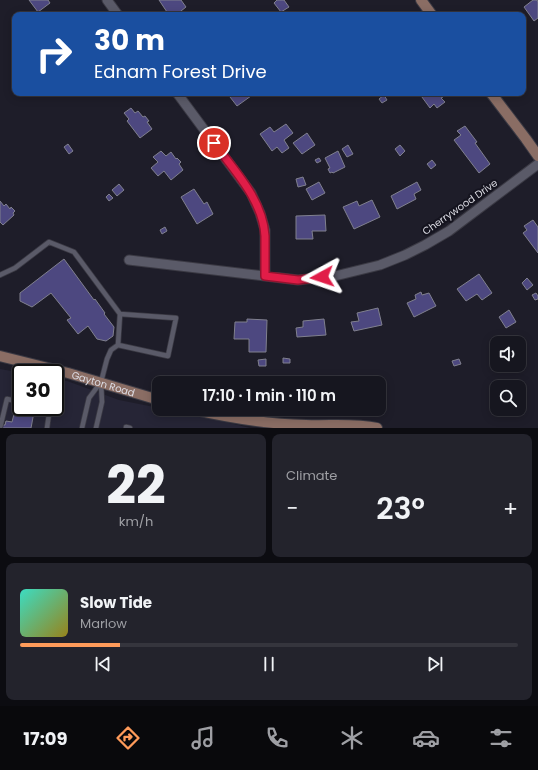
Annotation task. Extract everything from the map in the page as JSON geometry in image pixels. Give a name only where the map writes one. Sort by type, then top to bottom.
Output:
[{"type":"street","points":[[107,0],[116,12]]},
{"type":"street","points":[[421,0],[430,12]]},
{"type":"street","points":[[178,96],[251,193],[260,213],[265,230],[265,276]]},
{"type":"street","points":[[493,96],[538,156]]},
{"type":"street","name":"Cherrywood Drive","points":[[129,260],[298,280],[335,276],[380,265],[425,245],[449,231],[538,164]]},
{"type":"street","name":"Gayton Road","points":[[0,356],[101,382],[152,398]]},
{"type":"street","points":[[228,416],[307,427],[351,425],[377,428]]},
{"type":"lane","points":[[0,275],[15,268],[49,242],[74,252],[120,314],[118,345]]},
{"type":"lane","points":[[96,428],[102,402],[101,382],[111,350],[118,345],[168,356],[176,318],[120,314]]},
{"type":"lane","points":[[82,428],[89,398],[101,382]]},
{"type":"lane","points":[[0,428],[7,399],[12,400]]},
{"type":"lane","points":[[47,428],[49,416]]},
{"type":"lane","points":[[126,428],[130,428]]},
{"type":"shaded area","points":[[0,369],[12,371],[12,416],[64,416],[64,380],[119,400],[152,407],[152,416],[201,416],[250,428],[0,428]]},
{"type":"building","points":[[29,0],[48,0],[50,3],[38,12]]},
{"type":"building","points":[[159,0],[181,0],[186,7],[180,12],[167,12]]},
{"type":"building","points":[[277,0],[284,0],[289,7],[281,12],[274,3]]},
{"type":"building","points":[[533,0],[537,0],[538,2],[538,18],[534,21],[524,7]]},
{"type":"building","points":[[231,96],[251,96],[237,106],[230,97]]},
{"type":"building","points":[[385,96],[387,100],[382,103],[379,99]]},
{"type":"building","points":[[421,96],[442,96],[441,98],[445,102],[437,108],[434,104],[430,108]]},
{"type":"building","points":[[131,108],[135,113],[138,111],[143,117],[145,116],[152,129],[140,138],[127,121],[129,119],[124,113]]},
{"type":"building","points":[[286,124],[293,133],[284,140],[289,148],[282,153],[277,147],[272,151],[260,134],[270,127],[274,132]]},
{"type":"building","points":[[465,126],[477,142],[475,143],[490,164],[479,173],[454,140],[461,135],[457,131]]},
{"type":"building","points":[[307,133],[315,145],[302,154],[293,143]]},
{"type":"building","points":[[68,144],[73,151],[69,154],[64,147]]},
{"type":"building","points":[[348,145],[353,154],[347,157],[342,149]]},
{"type":"building","points":[[400,145],[405,151],[400,156],[395,149]]},
{"type":"building","points":[[161,151],[166,156],[171,152],[176,159],[177,158],[181,162],[179,164],[183,170],[171,180],[164,171],[158,176],[151,168],[158,162],[153,157]]},
{"type":"building","points":[[338,151],[345,167],[330,173],[328,169],[330,168],[325,158]]},
{"type":"building","points":[[319,158],[321,161],[317,163],[315,160]]},
{"type":"building","points":[[432,160],[436,165],[431,169],[427,164]]},
{"type":"building","points":[[303,177],[306,185],[298,187],[296,179]]},
{"type":"building","points":[[319,182],[325,193],[312,200],[306,189]]},
{"type":"building","points":[[417,182],[421,190],[414,194],[416,199],[397,209],[391,196]]},
{"type":"building","points":[[119,184],[124,190],[117,196],[112,190]]},
{"type":"building","points":[[194,189],[204,204],[207,202],[213,214],[197,224],[181,197]]},
{"type":"building","points":[[109,194],[113,198],[109,201],[106,197]]},
{"type":"building","points":[[372,200],[380,217],[354,229],[343,207],[357,201],[359,206]]},
{"type":"building","points":[[0,201],[4,206],[6,204],[10,209],[11,207],[15,211],[13,213],[14,215],[3,225],[0,222]]},
{"type":"building","points":[[325,215],[326,231],[312,231],[313,239],[296,239],[296,216]]},
{"type":"building","points":[[533,220],[538,227],[538,253],[523,233],[527,230],[524,226]]},
{"type":"building","points":[[165,227],[167,231],[162,234],[160,230]]},
{"type":"building","points":[[64,259],[94,300],[95,299],[114,327],[113,336],[106,341],[97,339],[88,326],[78,334],[67,320],[71,318],[51,293],[32,307],[20,301],[20,293]]},
{"type":"building","points":[[479,274],[492,293],[482,300],[477,294],[466,301],[457,289]]},
{"type":"building","points":[[527,278],[533,285],[527,290],[522,283]]},
{"type":"building","points":[[421,292],[422,295],[429,293],[436,306],[414,317],[407,303],[416,299],[415,295]]},
{"type":"building","points":[[536,293],[538,299],[535,300],[532,295]]},
{"type":"building","points":[[378,308],[382,325],[354,331],[351,322],[359,321],[357,313]]},
{"type":"building","points":[[509,310],[516,322],[506,328],[499,317]]},
{"type":"building","points":[[247,319],[267,320],[266,352],[249,352],[249,339],[234,339],[235,322],[247,322]]},
{"type":"building","points":[[324,319],[326,335],[297,337],[296,328],[303,327],[303,321]]},
{"type":"building","points":[[283,358],[290,359],[290,363],[283,363]]},
{"type":"building","points":[[266,359],[266,366],[259,366],[258,360]]},
{"type":"building","points":[[459,359],[461,364],[454,366],[452,361]]},
{"type":"building","points":[[14,416],[33,416],[31,428],[2,428],[6,421],[12,422]]},
{"type":"route","points":[[214,143],[251,193],[260,213],[265,230],[265,276],[298,280],[322,277]]}]
